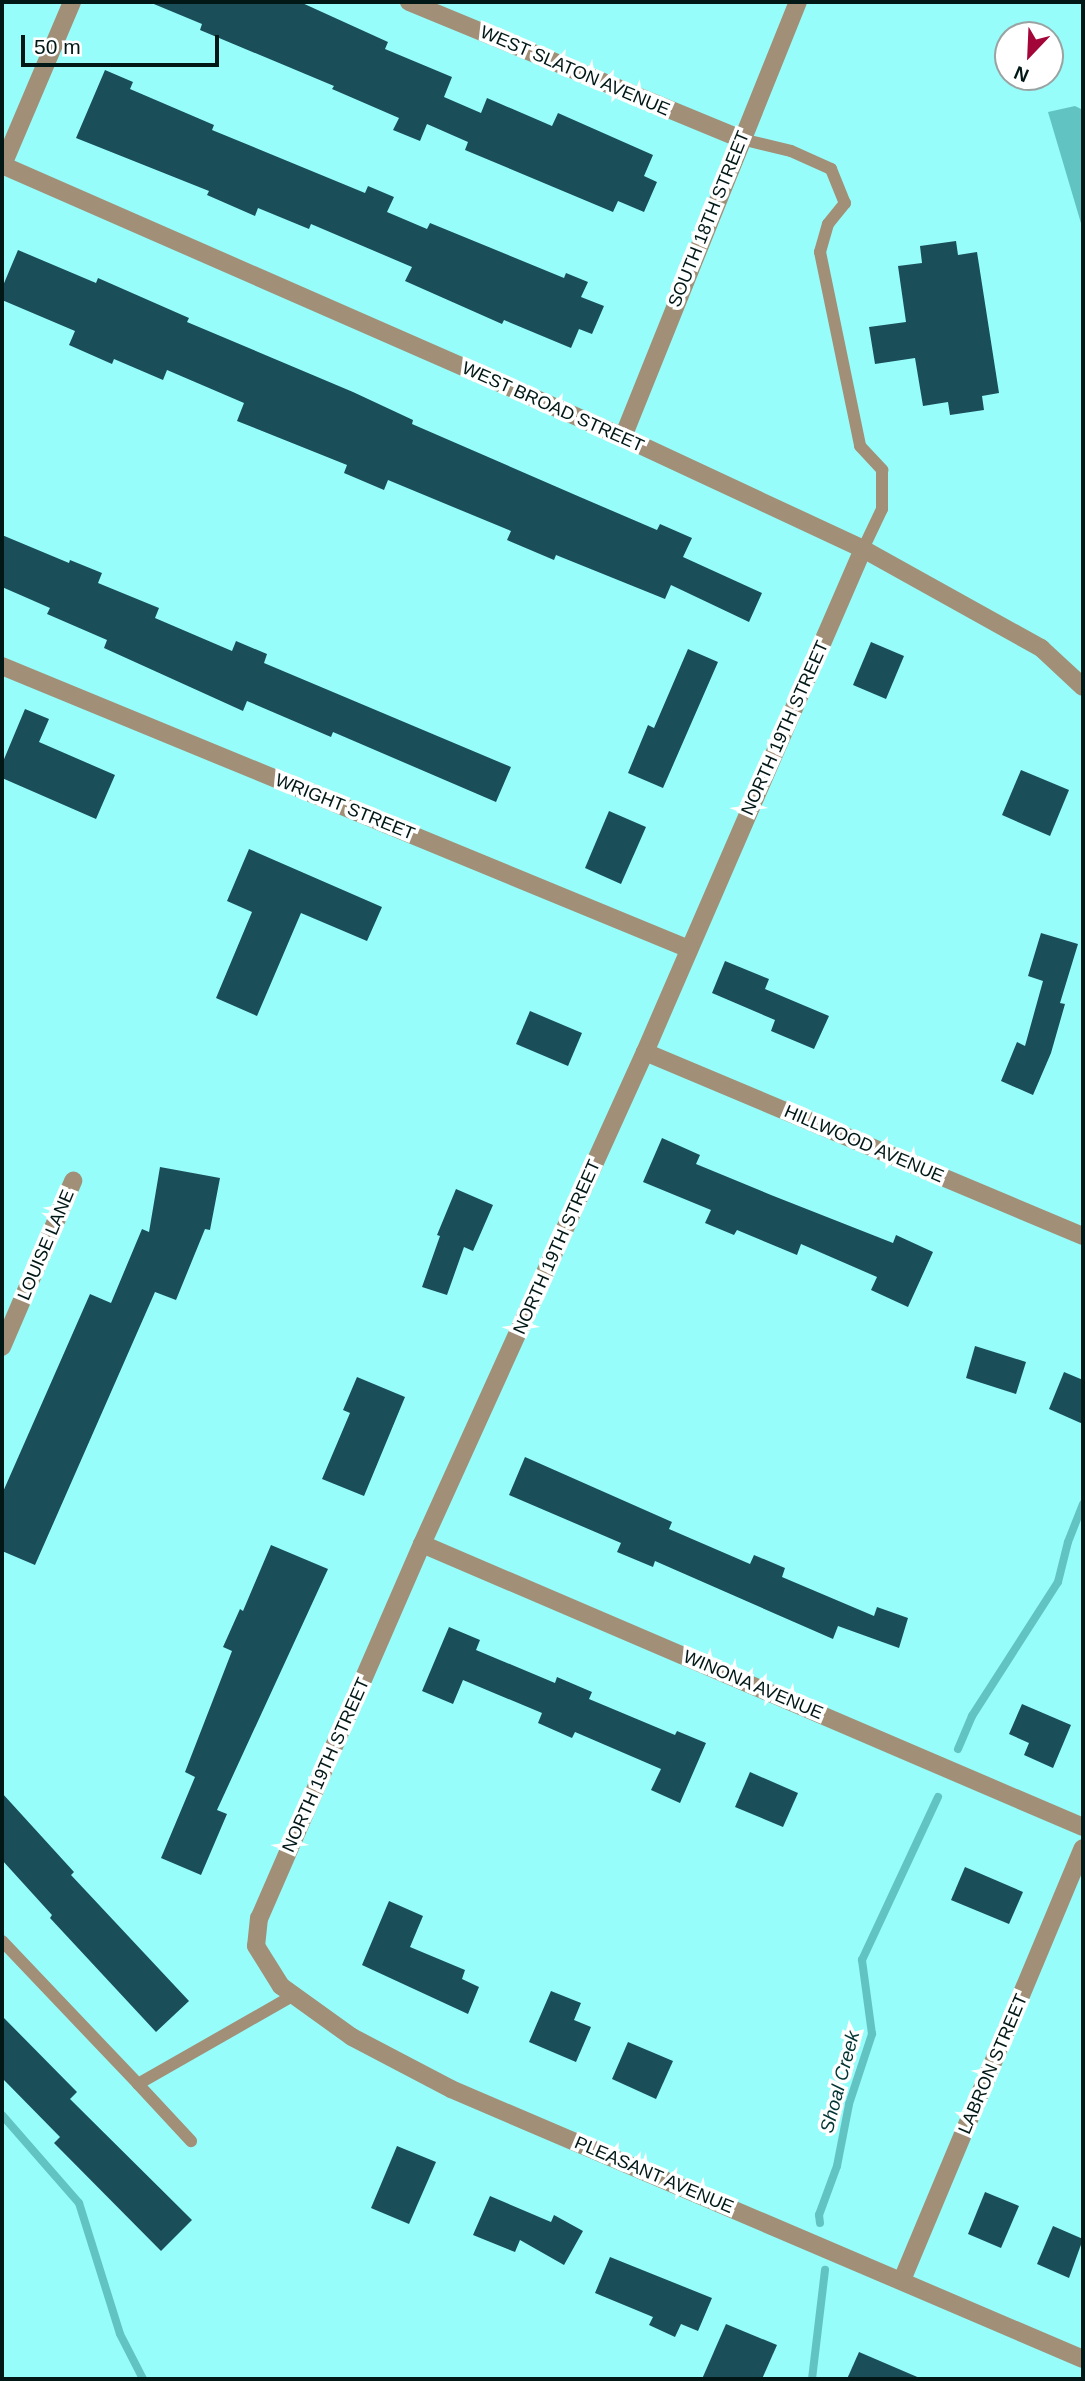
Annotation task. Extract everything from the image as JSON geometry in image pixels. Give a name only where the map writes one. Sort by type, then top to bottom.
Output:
[{"type":"street","points":[[2,165],[72,2]]},
{"type":"street","name":"WEST SLATON AVENUE","points":[[409,2],[741,139]]},
{"type":"street","name":"SOUTH 18TH STREET","points":[[623,437],[798,2]]},
{"type":"street","name":"WEST BROAD STREET","points":[[2,165],[623,437],[863,549],[1041,648],[1083,687]]},
{"type":"street","name":"NORTH 19TH STREET","points":[[256,1946],[259,1918],[422,1544],[645,1052],[863,549]]},
{"type":"street","name":"WRIGHT STREET","points":[[2,666],[689,949]]},
{"type":"street","name":"HILLWOOD AVENUE","points":[[645,1052],[1083,1236]]},
{"type":"street","name":"LOUISE LANE","points":[[2,1347],[73,1181]]},
{"type":"street","name":"WINONA AVENUE","points":[[422,1544],[1083,1827]]},
{"type":"street","name":"LABRON STREET","points":[[902,2280],[1083,1848]]},
{"type":"street","name":"PLEASANT AVENUE","points":[[256,1946],[281,1986],[352,2037],[451,2089],[1083,2359]]},
{"type":"lane","points":[[741,139],[791,151],[831,169],[845,203],[828,224],[820,252],[860,446],[881,470],[882,509],[863,549]]},
{"type":"lane","points":[[2,1941],[191,2141]]},
{"type":"lane","points":[[138,2084],[294,1995]]},
{"type":"water","points":[[1075,106],[1083,110],[1083,230],[1048,112]]},
{"type":"building","points":[[149,2],[300,2],[388,42],[385,49],[452,77],[444,97],[481,113],[487,98],[552,126],[558,113],[653,155],[644,176],[657,182],[644,212],[618,201],[613,212],[465,150],[468,142],[427,124],[420,141],[393,130],[399,118],[332,89],[334,86],[200,30],[202,24]]},
{"type":"building","points":[[105,70],[133,82],[130,89],[214,125],[212,130],[365,193],[368,186],[394,197],[387,212],[427,229],[430,223],[564,278],[566,273],[588,282],[581,297],[604,306],[592,334],[579,329],[571,348],[504,320],[502,324],[405,281],[412,267],[311,224],[309,229],[258,208],[255,216],[207,195],[209,191],[76,138]]},
{"type":"building","points":[[956,241],[958,255],[977,252],[999,393],[982,396],[984,410],[950,415],[948,402],[923,406],[915,358],[875,364],[869,327],[906,322],[898,266],[922,263],[920,246]]},
{"type":"building","points":[[18,250],[96,283],[98,278],[189,318],[187,322],[353,392],[413,420],[412,424],[657,530],[660,524],[692,538],[683,557],[762,593],[749,622],[671,585],[665,599],[556,555],[554,560],[507,540],[511,531],[388,480],[384,490],[344,473],[347,465],[237,421],[244,403],[167,370],[163,380],[114,359],[112,364],[69,345],[75,331],[2,300],[2,288]]},
{"type":"building","points":[[2,535],[69,563],[70,560],[102,573],[98,583],[159,608],[155,618],[232,651],[236,641],[267,654],[264,663],[511,767],[496,802],[333,732],[331,737],[247,701],[243,711],[104,648],[107,640],[47,614],[50,608],[2,587]]},
{"type":"building","points":[[871,642],[904,656],[886,699],[853,685]]},
{"type":"building","points":[[688,649],[718,662],[663,788],[628,773],[648,725],[654,728]]},
{"type":"building","points":[[25,709],[49,719],[39,742],[115,775],[96,819],[2,778],[2,764]]},
{"type":"building","points":[[1021,770],[1069,790],[1050,836],[1002,815]]},
{"type":"building","points":[[609,811],[646,827],[621,884],[585,868]]},
{"type":"building","points":[[249,849],[382,907],[367,941],[301,913],[257,1016],[216,998],[252,912],[227,901]]},
{"type":"building","points":[[1041,933],[1078,944],[1060,1003],[1065,1004],[1051,1053],[1033,1095],[1001,1081],[1017,1042],[1025,1046],[1043,981],[1028,976]]},
{"type":"building","points":[[725,961],[769,979],[765,989],[829,1016],[814,1049],[771,1031],[775,1020],[712,993]]},
{"type":"building","points":[[530,1011],[582,1033],[568,1066],[516,1044]]},
{"type":"building","points":[[662,1138],[700,1155],[696,1164],[893,1243],[896,1235],[933,1252],[908,1307],[871,1290],[877,1277],[801,1244],[797,1255],[737,1230],[734,1235],[705,1223],[711,1210],[643,1182]]},
{"type":"building","points":[[160,1167],[220,1178],[210,1230],[205,1229],[176,1300],[155,1292],[35,1565],[2,1551],[2,1494],[90,1294],[111,1303],[142,1229],[149,1232]]},
{"type":"building","points":[[456,1189],[493,1205],[473,1251],[464,1247],[447,1295],[422,1287],[440,1236],[437,1235]]},
{"type":"building","points":[[975,1346],[1026,1362],[1016,1394],[966,1378]]},
{"type":"building","points":[[1064,1372],[1083,1380],[1083,1424],[1049,1409]]},
{"type":"building","points":[[357,1377],[405,1397],[364,1496],[322,1479],[350,1413],[343,1410]]},
{"type":"building","points":[[525,1457],[672,1522],[669,1529],[750,1564],[754,1555],[785,1568],[782,1577],[874,1616],[877,1607],[908,1618],[899,1648],[838,1626],[833,1639],[655,1561],[653,1567],[617,1552],[621,1543],[509,1495]]},
{"type":"building","points":[[271,1545],[328,1569],[217,1810],[227,1814],[201,1875],[161,1858],[195,1777],[185,1772],[232,1651],[223,1647],[240,1609],[243,1611]]},
{"type":"building","points":[[449,1627],[480,1640],[476,1650],[555,1683],[557,1677],[592,1692],[589,1699],[675,1735],[677,1731],[706,1743],[680,1803],[651,1790],[661,1769],[575,1732],[572,1738],[538,1723],[542,1713],[463,1680],[453,1704],[422,1691]]},
{"type":"building","points":[[1022,1704],[1071,1725],[1053,1768],[1024,1755],[1029,1743],[1009,1734]]},
{"type":"building","points":[[750,1772],[798,1793],[783,1827],[735,1807]]},
{"type":"building","points":[[2,1793],[74,1872],[71,1875],[189,2001],[156,2032],[50,1918],[52,1915],[2,1860]]},
{"type":"building","points":[[965,1867],[1023,1892],[1009,1924],[951,1900]]},
{"type":"building","points":[[389,1901],[423,1916],[410,1947],[465,1970],[462,1979],[479,1987],[468,2014],[362,1965]]},
{"type":"building","points":[[551,1991],[581,2003],[574,2020],[591,2027],[576,2062],[529,2042]]},
{"type":"building","points":[[2,2016],[77,2092],[70,2099],[192,2220],[161,2251],[54,2143],[60,2137],[2,2078]]},
{"type":"building","points":[[628,2042],[673,2061],[656,2099],[612,2079]]},
{"type":"building","points":[[397,2146],[436,2162],[409,2224],[371,2208]]},
{"type":"building","points":[[985,2192],[1019,2206],[1001,2248],[968,2234]]},
{"type":"building","points":[[490,2196],[551,2222],[554,2215],[583,2231],[564,2265],[520,2240],[515,2252],[473,2235]]},
{"type":"building","points":[[1053,2226],[1083,2239],[1069,2278],[1037,2264]]},
{"type":"building","points":[[610,2257],[712,2298],[698,2331],[681,2324],[675,2337],[649,2325],[653,2317],[595,2293]]},
{"type":"building","points":[[726,2324],[777,2345],[762,2379],[702,2379]]},
{"type":"building","points":[[859,2352],[922,2379],[847,2379]]},
{"type":"waterway","name":"Shoal Creek","points":[[958,1749],[972,1716],[1058,1582],[1068,1542],[1083,1504]]},
{"type":"waterway","name":"Shoal Creek","points":[[820,2223],[819,2215],[837,2166],[849,2104],[872,2034],[862,1960],[938,1797]]},
{"type":"waterway","points":[[2,2115],[79,2203],[120,2334],[143,2379]]},
{"type":"waterway","name":"Shoal Creek","points":[[812,2379],[825,2270]]}]
